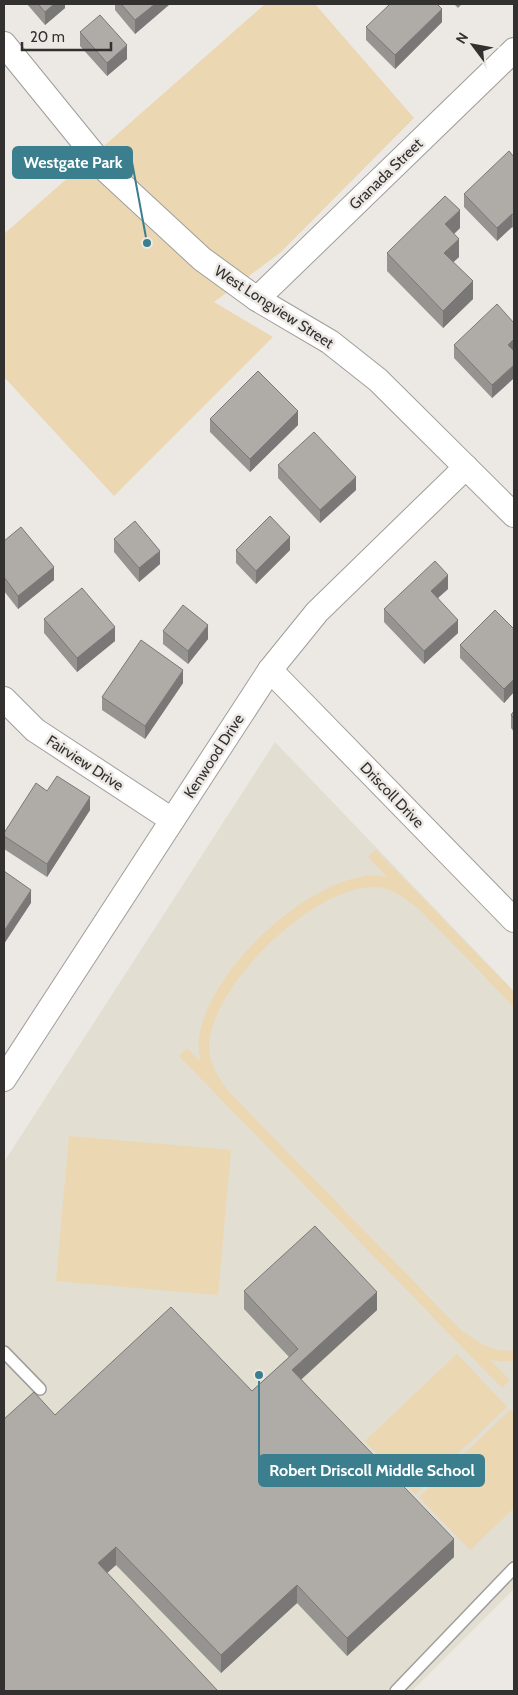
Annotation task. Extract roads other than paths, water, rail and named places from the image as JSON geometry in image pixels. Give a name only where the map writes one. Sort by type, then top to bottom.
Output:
[{"type":"street","name":"West Longview Street","points":[[4,44],[108,172],[202,259],[257,299],[330,342],[378,380],[514,515]]},
{"type":"street","name":"Granada Street","points":[[257,299],[514,50]]},
{"type":"street","name":"Kenwood Drive","points":[[4,1079],[270,670],[317,612],[466,467]]},
{"type":"street","name":"Driscoll Drive","points":[[270,670],[514,920]]},
{"type":"street","name":"Fairview Drive","points":[[4,698],[35,730],[172,820]]},
{"type":"lane","points":[[4,1352],[40,1389]]},
{"type":"lane","points":[[396,1691],[514,1568]]},
{"type":"place","name":"Westgate Park","points":[[147,243]]},
{"type":"place","name":"Robert Driscoll Middle School","points":[[259,1375]]}]
